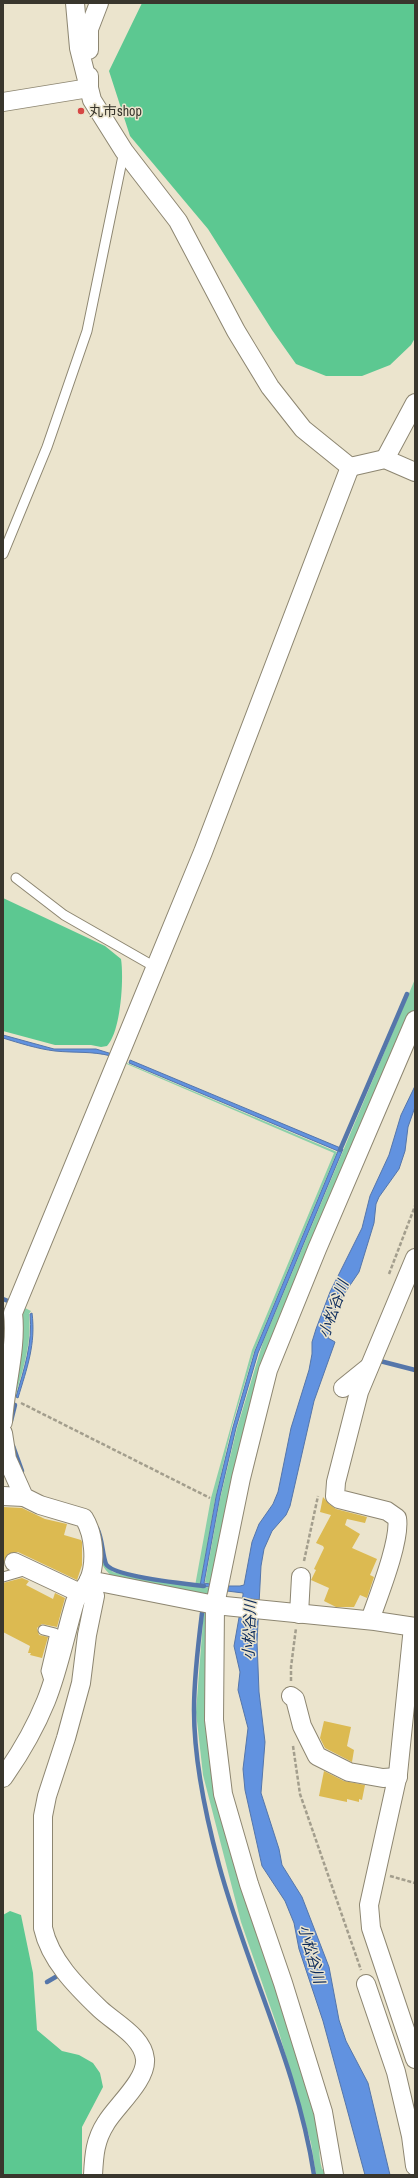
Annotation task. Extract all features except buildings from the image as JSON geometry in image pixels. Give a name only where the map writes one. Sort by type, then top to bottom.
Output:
[{"type":"street","points":[[75,3],[79,48],[92,100],[124,151],[178,221],[236,331],[270,387],[303,429],[350,467]]},
{"type":"street","points":[[89,88],[89,29],[99,3]]},
{"type":"street","points":[[3,102],[89,88]]},
{"type":"street","points":[[384,459],[415,403]]},
{"type":"street","points":[[350,467],[384,459],[415,472]]},
{"type":"street","points":[[3,1422],[4,1394],[15,1332],[8,1310],[203,852],[350,467]]},
{"type":"street","points":[[334,2175],[323,2112],[283,1983],[249,1884],[223,1794],[214,1720],[220,1605],[241,1478],[268,1370],[317,1249],[415,1020]]},
{"type":"street","points":[[370,1620],[393,1549],[398,1526],[397,1518],[387,1511],[339,1499],[336,1496],[336,1482],[359,1392],[415,1258]]},
{"type":"street","points":[[343,1388],[370,1367]]},
{"type":"street","points":[[3,1433],[7,1459],[24,1497]]},
{"type":"street","points":[[3,1496],[24,1497],[40,1506],[84,1518],[91,1528],[94,1549],[85,1587],[76,1600],[51,1686],[36,1722],[3,1778]]},
{"type":"street","points":[[21,1566],[85,1587],[295,1614],[370,1620],[414,1627],[398,1778],[369,1905],[371,1928],[415,2058]]},
{"type":"street","points":[[295,1614],[301,1577]]},
{"type":"street","points":[[85,1587],[95,1596],[87,1635],[81,1683],[47,1796],[43,1816],[44,1928],[46,1942],[62,1967],[100,2009],[142,2048],[145,2066],[139,2079],[106,2122],[99,2135],[94,2148],[93,2175]]},
{"type":"street","points":[[291,1696],[295,1699],[302,1726],[316,1756],[349,1772],[383,1778],[398,1778]]},
{"type":"street","points":[[366,1984],[396,2072],[409,2129],[415,2166]]},
{"type":"lane","points":[[3,554],[47,447],[87,330],[124,151]]},
{"type":"lane","points":[[16,878],[64,915],[155,967]]},
{"type":"lane","points":[[3,1577],[21,1566]]},
{"type":"lane","points":[[43,1630],[55,1633],[46,1671],[51,1686]]},
{"type":"path","points":[[4,1394],[210,1498]]},
{"type":"path","points":[[291,1696],[290,1667],[295,1614]]},
{"type":"path","points":[[293,1742],[293,1758],[300,1794],[366,1984]]},
{"type":"path","points":[[377,1873],[415,1883]]},
{"type":"green space","points":[[142,3],[415,3],[415,338],[411,345],[390,365],[362,376],[326,376],[296,364],[272,330],[208,229],[130,136],[109,71]]},
{"type":"green space","points":[[3,898],[105,946],[121,959],[122,991],[118,1017],[116,1029],[107,1046],[55,1045],[3,1031]]},
{"type":"green space","points":[[415,979],[415,1015],[278,1339],[258,1399],[243,1460],[215,1594],[206,1599],[116,1578],[104,1567],[96,1536],[89,1520],[85,1516],[36,1498],[29,1493],[23,1486],[9,1453],[5,1431],[8,1404],[13,1404],[10,1428],[12,1447],[27,1489],[31,1494],[80,1512],[90,1518],[98,1534],[104,1564],[113,1572],[137,1578],[195,1586],[211,1498],[252,1350],[334,1153],[122,1061],[337,1152],[254,1352],[232,1426],[215,1500],[200,1586],[210,1588],[210,1584],[205,1582],[220,1499],[237,1428],[263,1342]]},
{"type":"green space","points":[[23,1307],[31,1311],[29,1314],[30,1325],[24,1367],[15,1398],[11,1396],[20,1347]]},
{"type":"green space","points":[[204,1608],[208,1611],[211,1718],[322,2129],[319,2149],[322,2169],[330,2175],[316,2175],[311,2143],[278,2029],[241,1922],[203,1775],[196,1712]]},
{"type":"green space","points":[[10,1911],[21,1915],[33,1973],[37,2030],[62,2051],[79,2055],[93,2063],[100,2073],[103,2087],[82,2127],[82,2175],[3,2175],[3,1915]]},
{"type":"water","points":[[3,1035],[54,1049],[96,1049],[112,1054],[111,1056],[97,1053],[49,1050],[3,1038]]},
{"type":"water","points":[[130,1060],[343,1149],[258,1353],[236,1428],[220,1496],[204,1583],[210,1584],[210,1587],[200,1586],[216,1497],[233,1427],[255,1351],[338,1151],[129,1063]]},
{"type":"water","name":"小松谷川","points":[[415,1086],[415,1107],[408,1127],[405,1151],[399,1169],[379,1197],[376,1204],[374,1223],[359,1272],[342,1297],[333,1314],[328,1338],[335,1342],[314,1401],[290,1506],[286,1515],[272,1531],[264,1549],[261,1566],[257,1642],[259,1692],[265,1742],[261,1793],[279,1849],[282,1865],[302,1897],[329,1967],[339,2020],[346,2041],[368,2083],[390,2175],[365,2175],[323,2021],[299,1949],[294,1923],[285,1901],[262,1866],[245,1790],[243,1769],[248,1728],[238,1690],[240,1672],[234,1646],[243,1593],[227,1591],[228,1586],[244,1585],[252,1542],[259,1524],[273,1504],[278,1492],[291,1428],[309,1370],[312,1354],[312,1342],[316,1329],[330,1292],[362,1228],[370,1196],[389,1155],[401,1115]]},
{"type":"water","points":[[32,1313],[32,1346],[18,1398],[16,1397],[29,1346],[31,1325],[30,1314]]},
{"type":"waterway","points":[[340,1150],[407,994]]},
{"type":"waterway","points":[[3,1299],[13,1303]]},
{"type":"waterway","points":[[380,1361],[415,1370]]},
{"type":"waterway","points":[[11,1421],[15,1405]]},
{"type":"waterway","points":[[13,1446],[22,1471]]},
{"type":"waterway","points":[[97,1528],[106,1564],[112,1569],[122,1573],[168,1582],[204,1586]]},
{"type":"waterway","points":[[202,1613],[195,1674],[194,1710],[198,1768],[205,1808],[230,1904],[271,2019],[296,2096],[314,2175]]},
{"type":"waterway","points":[[47,1982],[59,1975],[61,1976]]},
{"type":"place","name":"丸市shop","points":[[81,111]]}]
